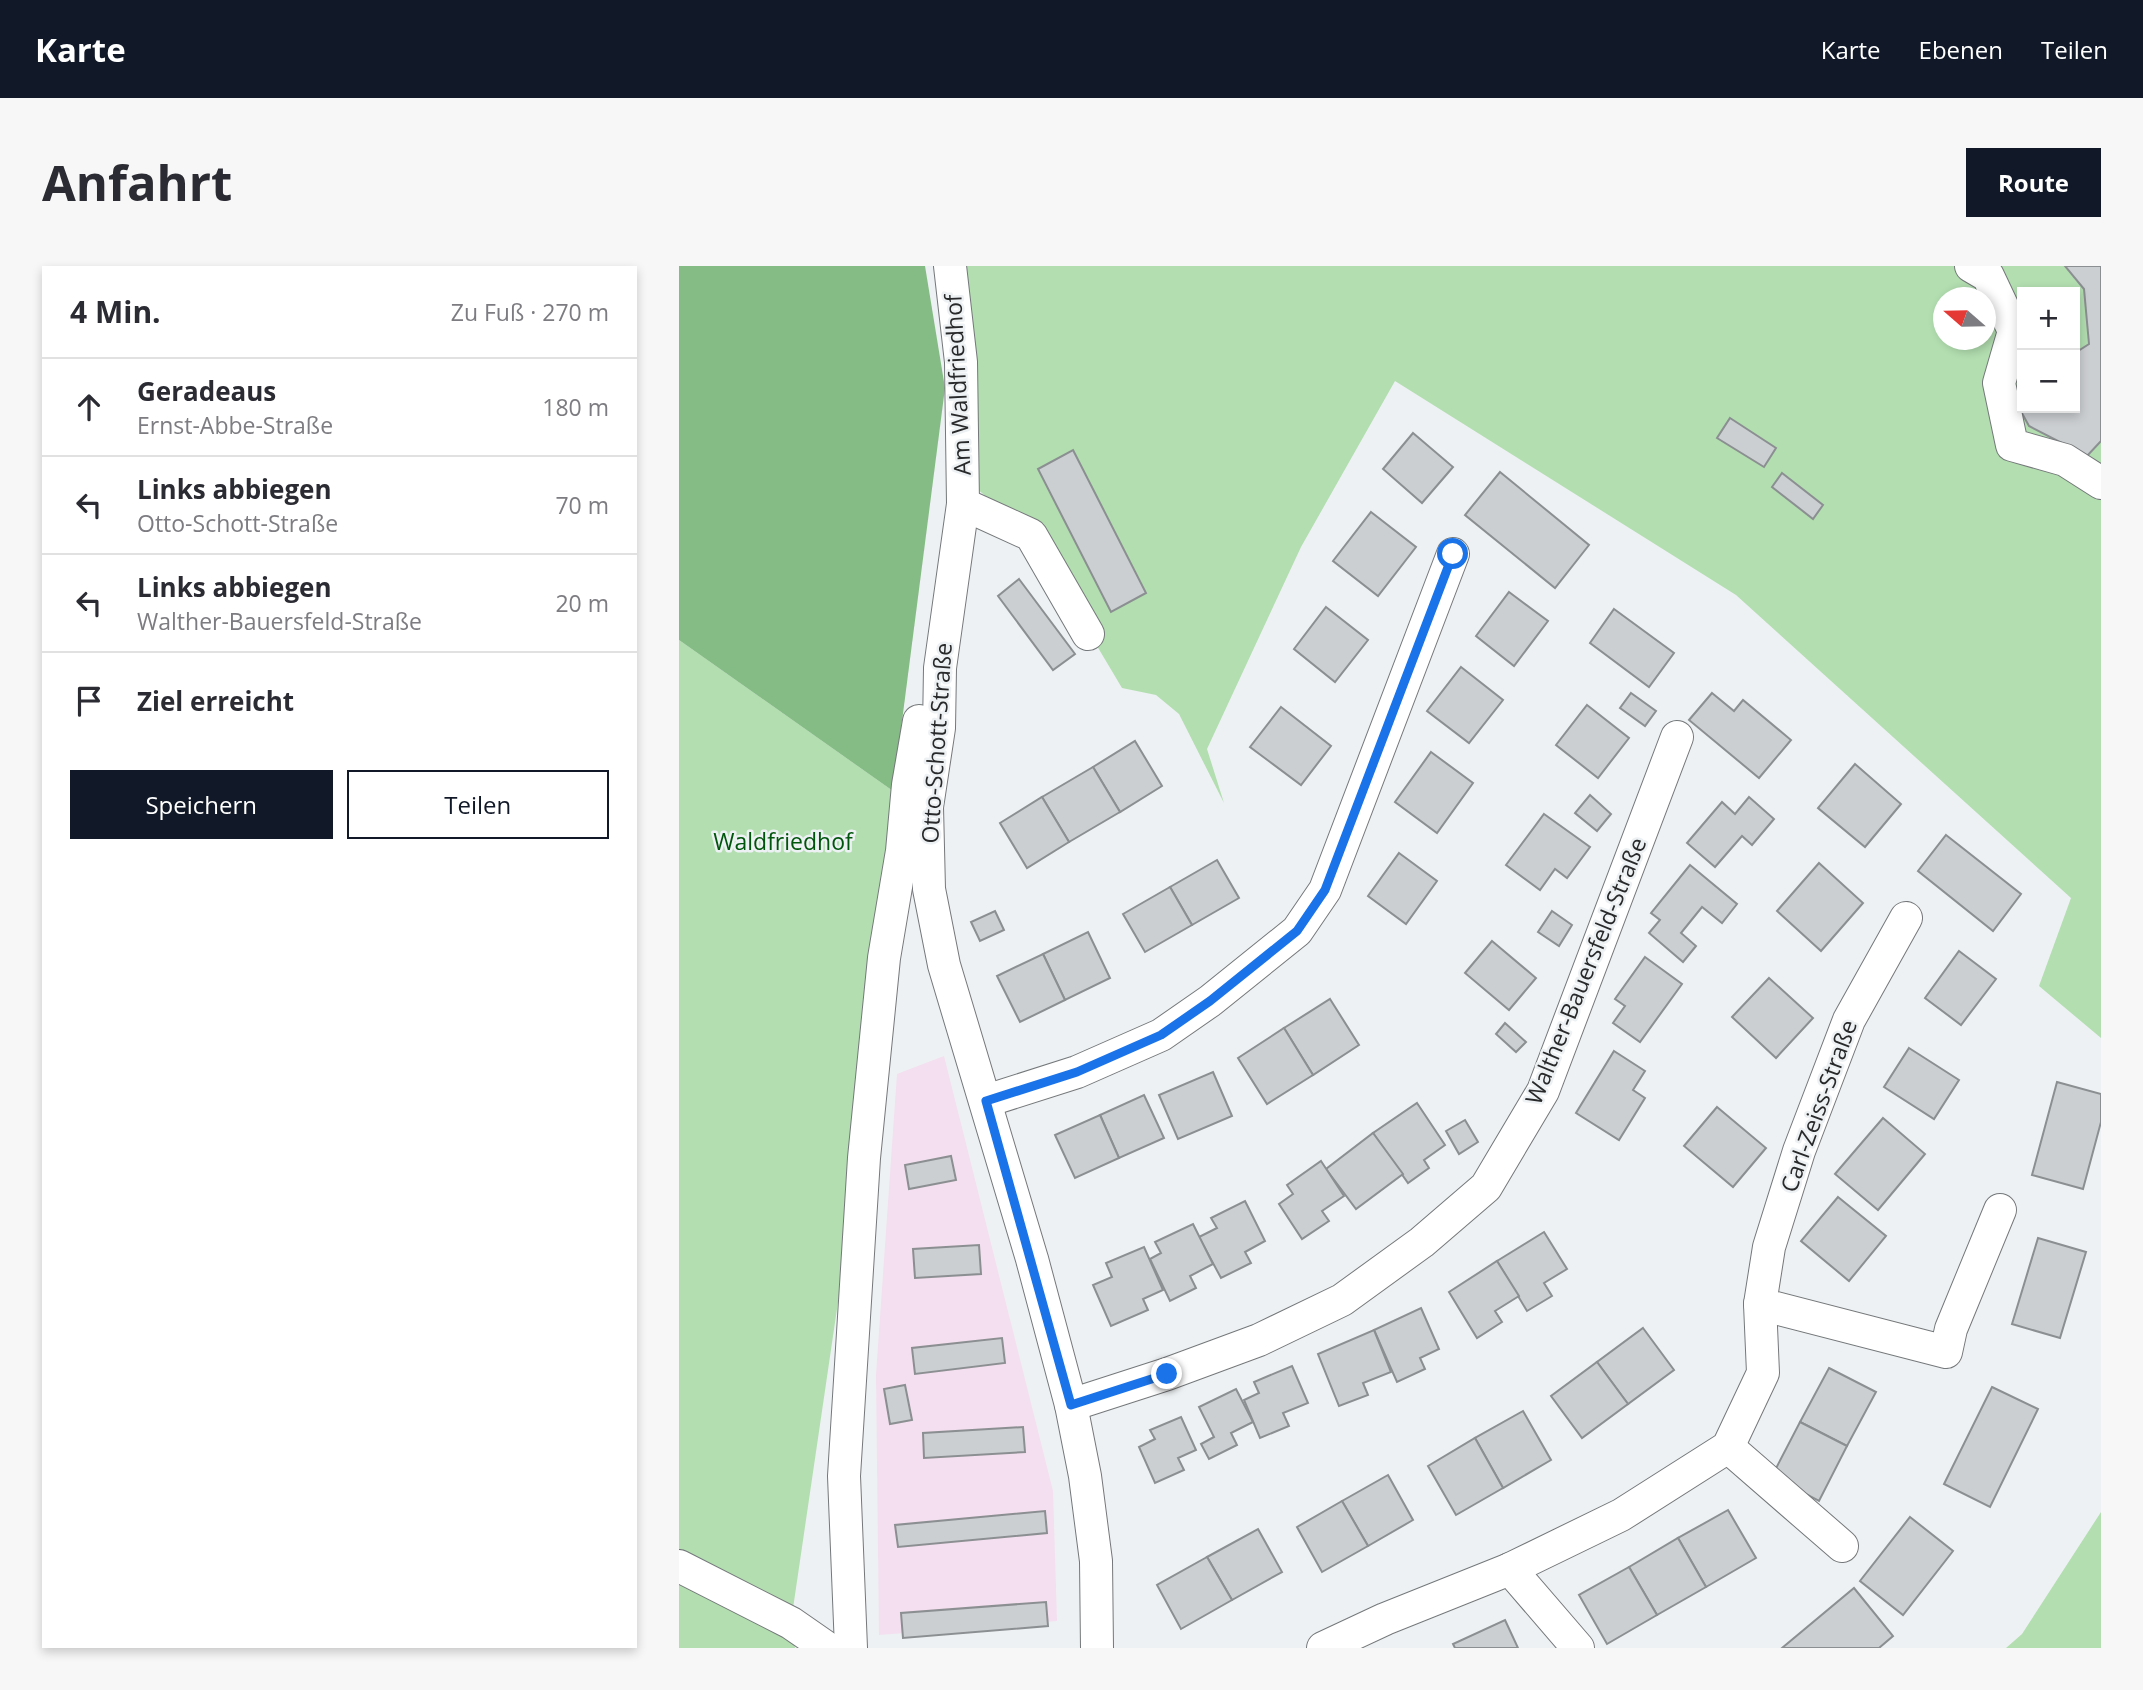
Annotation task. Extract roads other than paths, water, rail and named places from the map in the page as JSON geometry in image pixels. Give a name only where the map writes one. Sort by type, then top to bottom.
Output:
[{"type":"street","name":"Am Waldfriedhof","points":[[950,266],[961,362],[963,504]]},
{"type":"street","points":[[1971,266],[1988,276],[2014,331],[1999,383],[2013,445],[2065,460],[2101,483]]},
{"type":"street","points":[[963,504],[1031,535],[1088,634]]},
{"type":"street","name":"Otto-Schott-Straße","points":[[963,504],[940,668],[939,728],[927,807],[929,889],[944,965],[986,1101],[1071,1405]]},
{"type":"street","points":[[986,1101],[1077,1072],[1161,1035],[1210,1001],[1297,931],[1325,890],[1453,554]]},
{"type":"street","points":[[851,1648],[844,1476],[864,1158],[884,958],[902,851],[908,785],[922,702],[927,687],[940,668]]},
{"type":"street","name":"Walther-Bauersfeld-Straße","points":[[1071,1405],[1259,1340],[1342,1300],[1422,1242],[1486,1186],[1543,1091],[1677,737]]},
{"type":"street","name":"Carl-Zeiss-Straße","points":[[1728,1447],[1763,1373],[1760,1304],[1769,1247],[1799,1151],[1849,1020],[1906,918]]},
{"type":"street","points":[[1760,1304],[1946,1352],[1951,1329],[2000,1210]]},
{"type":"street","points":[[1071,1405],[1085,1476],[1096,1561],[1097,1648]]},
{"type":"street","points":[[1322,1648],[1385,1619],[1510,1569],[1621,1515],[1728,1447],[1842,1546]]},
{"type":"street","points":[[679,1566],[791,1623],[827,1648]]},
{"type":"street","points":[[1510,1569],[1577,1648]]},
{"type":"park label","name":"Waldfriedhof","points":[[783,842]]}]
